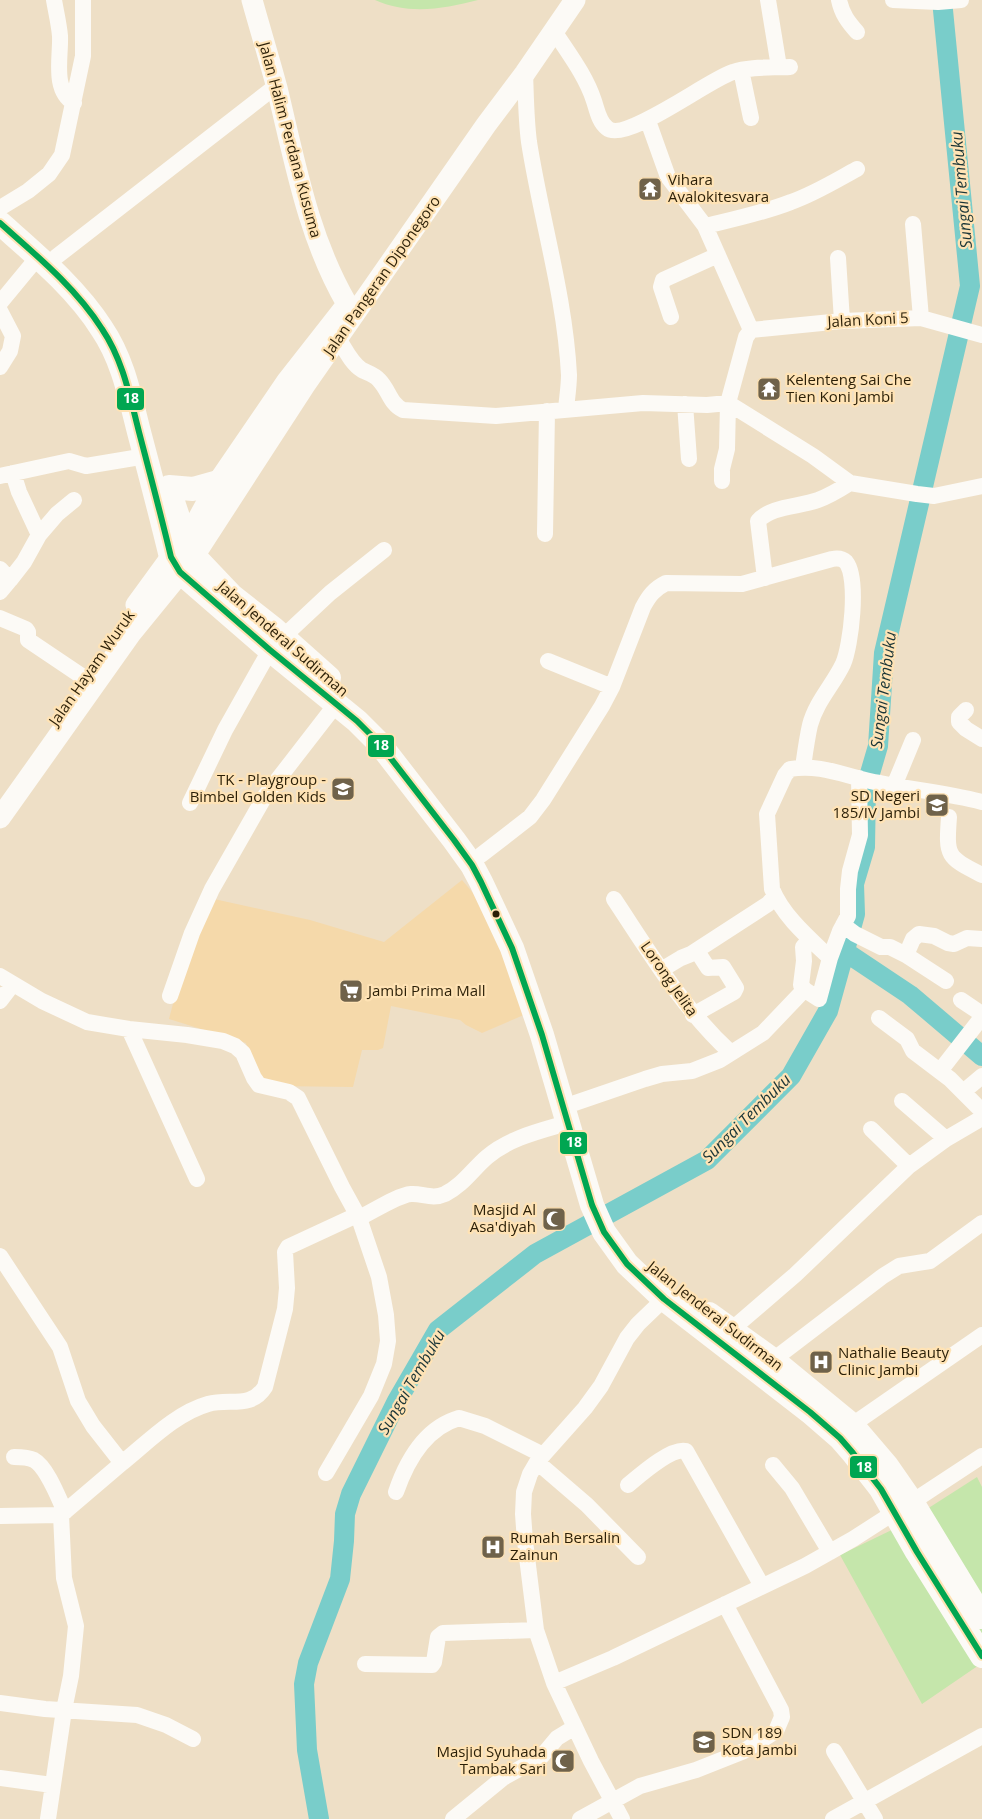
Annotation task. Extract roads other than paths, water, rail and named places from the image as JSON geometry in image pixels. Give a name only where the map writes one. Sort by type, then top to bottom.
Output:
[{"type":"highway","points":[[0,208],[47,257],[102,329],[112,346],[122,368],[146,456],[183,557]]},
{"type":"highway","points":[[0,223],[83,283],[98,301],[123,339],[132,362],[169,487],[183,557]]},
{"type":"highway","points":[[169,487],[192,489],[218,482]]},
{"type":"highway","name":"Jalan Jenderal Sudirman","points":[[183,557],[379,743],[436,802],[481,855],[499,887],[519,946]]},
{"type":"highway","name":"Jalan Jenderal Sudirman","points":[[276,644],[384,730],[417,765],[436,802],[519,946],[546,1003],[571,1113],[599,1202],[627,1264],[664,1298],[730,1330],[773,1360],[852,1425],[887,1466],[904,1507],[917,1552],[977,1615],[982,1656]]},
{"type":"highway","name":"Jalan Jenderal Sudirman","points":[[612,1229],[695,1314],[840,1438],[866,1470],[904,1507]]},
{"type":"main road","name":"Jalan Halim Perdana Kusuma","points":[[252,0],[311,222],[328,270],[347,304]]},
{"type":"main road","name":"Jalan Pangeran Diponegoro","points":[[183,557],[270,438],[338,338],[559,0]]},
{"type":"main road","name":"Jalan Pangeran Diponegoro","points":[[183,557],[218,482],[288,381],[347,304],[472,133],[525,73],[575,0]]},
{"type":"main road","name":"Jalan Hayam Wuruk","points":[[0,797],[83,677],[183,557]]},
{"type":"main road","name":"Jalan Hayam Wuruk","points":[[0,818],[183,557]]},
{"type":"street","points":[[54,0],[60,34],[62,90],[66,98],[74,103]]},
{"type":"street","points":[[0,208],[28,191],[50,174],[62,155],[83,56],[83,0]]},
{"type":"street","points":[[554,31],[589,86],[598,113],[607,129],[612,131],[630,128],[648,121],[716,79],[741,70],[785,67],[768,0]]},
{"type":"street","points":[[839,0],[846,21],[857,32]]},
{"type":"street","points":[[893,0],[961,0]]},
{"type":"street","points":[[741,70],[751,118]]},
{"type":"street","points":[[525,73],[529,141],[541,208],[554,260],[566,351],[569,376],[566,409]]},
{"type":"street","points":[[0,303],[47,257],[276,86]]},
{"type":"street","points":[[648,121],[668,177],[705,226],[751,330],[746,338],[728,403],[727,449],[722,469],[722,480]]},
{"type":"street","points":[[705,226],[766,211],[792,202],[817,191],[857,169]]},
{"type":"street","points":[[914,224],[921,318]]},
{"type":"street","points":[[671,317],[661,287],[663,280],[718,255]]},
{"type":"street","points":[[838,258],[842,321]]},
{"type":"street","points":[[0,310],[13,336],[10,351],[0,367]]},
{"type":"street","name":"Jalan Koni 5","points":[[751,330],[842,321],[921,318],[978,333]]},
{"type":"street","points":[[338,338],[352,360],[361,369],[380,380],[390,399],[397,407],[403,410],[496,416],[643,403],[728,403],[813,456],[850,483],[934,496],[982,486]]},
{"type":"street","points":[[685,404],[688,459]]},
{"type":"street","points":[[545,534],[547,411]]},
{"type":"street","points":[[39,535],[19,492],[6,475],[69,461],[86,466],[146,456]]},
{"type":"street","points":[[765,578],[758,521],[762,516],[817,500],[835,493],[850,483]]},
{"type":"street","points":[[4,580],[24,562],[39,535],[74,500]]},
{"type":"street","points":[[190,803],[225,730],[276,644],[330,593],[384,550]]},
{"type":"street","points":[[481,855],[530,817],[602,706],[612,687],[643,607],[650,594],[666,583],[742,584],[837,558],[845,562],[850,573],[854,614],[844,663],[818,704],[810,725],[803,766]]},
{"type":"street","points":[[0,618],[26,629],[28,640],[83,677]]},
{"type":"street","points":[[548,661],[612,687]]},
{"type":"street","points":[[170,996],[192,933],[212,888],[265,796],[337,703]]},
{"type":"street","points":[[966,710],[959,717],[959,722],[982,739]]},
{"type":"street","points":[[894,786],[914,740]]},
{"type":"street","points":[[830,958],[794,922],[772,888],[767,814],[785,775],[790,769],[803,766],[832,770],[894,786],[961,796],[982,802]]},
{"type":"street","points":[[810,939],[804,947],[801,984],[804,990],[818,999],[830,958],[848,929],[848,888],[860,835],[867,780]]},
{"type":"street","points":[[949,817],[948,852],[952,858],[982,876]]},
{"type":"street","points":[[662,970],[696,951],[768,904],[776,896]]},
{"type":"street","name":"Lorong Jelita","points":[[614,900],[693,1015],[726,1057]]},
{"type":"street","points":[[848,929],[881,947],[890,947],[906,955],[946,981]]},
{"type":"street","points":[[906,955],[913,939],[918,934],[934,936],[954,944],[967,938],[982,939]]},
{"type":"street","points":[[693,1015],[734,992],[736,988],[723,966],[708,968],[696,951]]},
{"type":"street","points":[[0,1000],[6,980],[49,1004],[87,1022],[223,1041],[243,1052],[259,1085],[289,1092],[298,1098],[358,1217],[379,1277],[386,1315],[388,1341],[384,1364],[371,1396],[326,1473]]},
{"type":"street","points":[[0,1516],[63,1514],[122,1463],[183,1415],[198,1407],[220,1402],[248,1401],[258,1397],[265,1388],[285,1310],[287,1288],[285,1252],[288,1247],[412,1194],[424,1197],[441,1196],[456,1189],[486,1158],[502,1146],[537,1132],[571,1113],[646,1079],[662,1074],[692,1072],[726,1057],[763,1033],[804,990]]},
{"type":"street","points":[[940,1071],[982,1016],[961,1000]]},
{"type":"street","points":[[879,1018],[907,1039],[913,1051],[950,1079],[982,1111]]},
{"type":"street","points":[[129,1029],[197,1179]]},
{"type":"street","points":[[963,1092],[982,1076]]},
{"type":"street","points":[[902,1102],[946,1139]]},
{"type":"street","points":[[730,1330],[802,1268],[909,1166],[946,1139],[982,1118]]},
{"type":"street","points":[[871,1129],[909,1166]]},
{"type":"street","points":[[773,1360],[882,1276],[899,1266],[930,1261],[982,1223]]},
{"type":"street","points":[[0,1256],[60,1347],[78,1401],[93,1426],[122,1463]]},
{"type":"street","points":[[622,1819],[554,1683],[536,1630],[523,1514],[524,1492],[530,1474],[540,1459],[585,1408],[601,1386],[627,1338],[664,1298]]},
{"type":"street","points":[[852,1425],[982,1335]]},
{"type":"street","points":[[396,1492],[409,1460],[420,1445],[438,1428],[460,1418],[485,1426],[540,1459],[638,1556]]},
{"type":"street","points":[[628,1485],[654,1465],[678,1451],[686,1452],[762,1586]]},
{"type":"street","points":[[554,1683],[613,1658],[830,1552],[982,1456]]},
{"type":"street","points":[[14,1457],[35,1460],[41,1466],[55,1490],[63,1514],[64,1578],[76,1626],[71,1676],[52,1784],[48,1819]]},
{"type":"street","points":[[773,1465],[792,1488],[830,1552]]},
{"type":"street","points":[[580,1819],[613,1800],[654,1781],[696,1770],[744,1751],[776,1731],[782,1717],[779,1705],[726,1604]]},
{"type":"street","points":[[364,1664],[432,1665],[438,1637],[443,1633],[536,1630]]},
{"type":"street","points":[[0,1703],[146,1717],[193,1739]]},
{"type":"street","points":[[453,1819],[503,1778],[542,1756],[557,1738],[575,1727]]},
{"type":"street","points":[[832,1819],[982,1736]]},
{"type":"street","points":[[834,1751],[875,1819]]},
{"type":"street","points":[[0,1778],[52,1784]]},
{"type":"waterway","name":"Sungai Tembuku","points":[[319,1819],[307,1750],[304,1684],[308,1663],[340,1579],[345,1514],[351,1494],[397,1401],[438,1330],[535,1254],[707,1160],[791,1076],[828,1011],[855,914],[854,884],[865,847],[866,787],[878,746],[884,653],[970,286],[942,0]]},
{"type":"waterway","points":[[844,951],[910,995],[982,1056]]},
{"type":"place","name":"Vihara Avalokitesvara","points":[[650,189]]},
{"type":"place","name":"Kelenteng Sai Che Tien Koni Jambi","points":[[769,389]]},
{"type":"place","name":"TK - Playgroup - Bimbel Golden Kids","points":[[343,789]]},
{"type":"place","name":"SD Negeri 185/IV Jambi","points":[[937,805]]},
{"type":"place","name":"Jambi Prima Mall","points":[[351,991]]},
{"type":"place","name":"Masjid Al Asa'diyah","points":[[554,1219]]},
{"type":"place","name":"Nathalie Beauty Clinic Jambi","points":[[821,1362]]},
{"type":"place","name":"Rumah Bersalin Zainun","points":[[493,1547]]},
{"type":"place","name":"SDN 189 Kota Jambi","points":[[704,1742]]},
{"type":"place","name":"Masjid Syuhada Tambak Sari","points":[[563,1761]]}]
